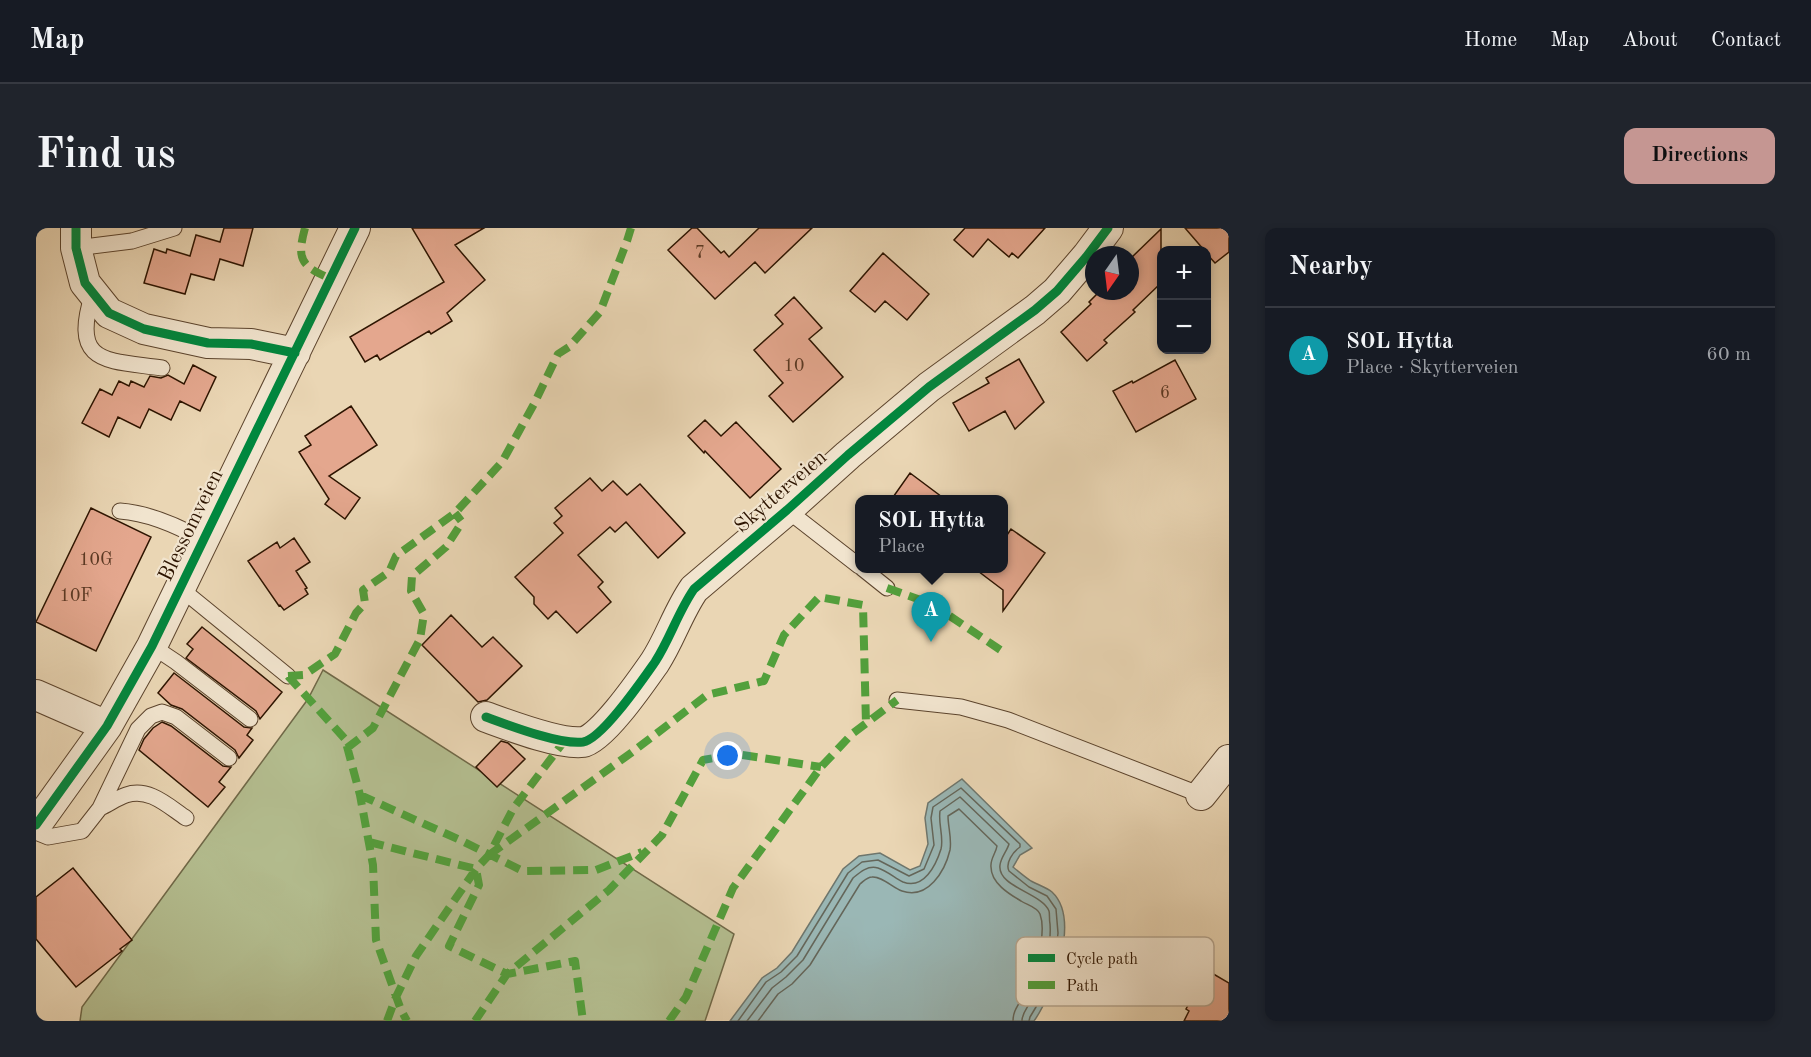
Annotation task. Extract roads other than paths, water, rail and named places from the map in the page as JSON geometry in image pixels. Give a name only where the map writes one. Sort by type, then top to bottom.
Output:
[{"type":"street","name":"Blessomveien","points":[[36,825],[107,726],[152,645],[355,228]]},
{"type":"street","name":"Skytterveien","points":[[486,717],[523,730],[565,740],[581,742],[591,740],[605,728],[655,661],[694,589],[929,387],[1035,310],[1057,291],[1108,228]]},
{"type":"street","points":[[76,238],[85,283],[108,313],[144,329],[208,343],[251,344],[295,353]]},
{"type":"street","points":[[36,695],[107,726]]},
{"type":"street","points":[[1201,795],[1229,760]]},
{"type":"lane","points":[[76,238],[132,241],[174,228]]},
{"type":"lane","points":[[93,293],[87,314],[86,335],[92,350],[107,361],[162,369]]},
{"type":"lane","points":[[787,510],[855,563]]},
{"type":"lane","points":[[120,511],[134,512],[203,540]]},
{"type":"lane","points":[[868,573],[887,588]]},
{"type":"lane","points":[[180,588],[288,676]]},
{"type":"lane","points":[[152,645],[250,719]]},
{"type":"lane","points":[[897,700],[961,707],[1008,720],[1201,795]]},
{"type":"lane","points":[[36,832],[48,837],[82,831],[100,808],[138,729],[151,716],[162,712],[176,717],[229,758]]},
{"type":"lane","points":[[100,808],[127,795],[143,793],[155,796],[186,818]]},
{"type":"water","points":[[962,779],[1032,848],[1020,855],[1013,867],[1031,881],[1052,892],[1060,904],[1064,920],[1064,937],[1016,937],[1016,1006],[1042,1006],[1034,1021],[730,1021],[762,978],[777,968],[792,952],[843,869],[859,856],[880,853],[910,870],[920,866],[928,844],[925,818],[928,803]]},
{"type":"place","name":"SOL Hytta","points":[[931,642]]}]
